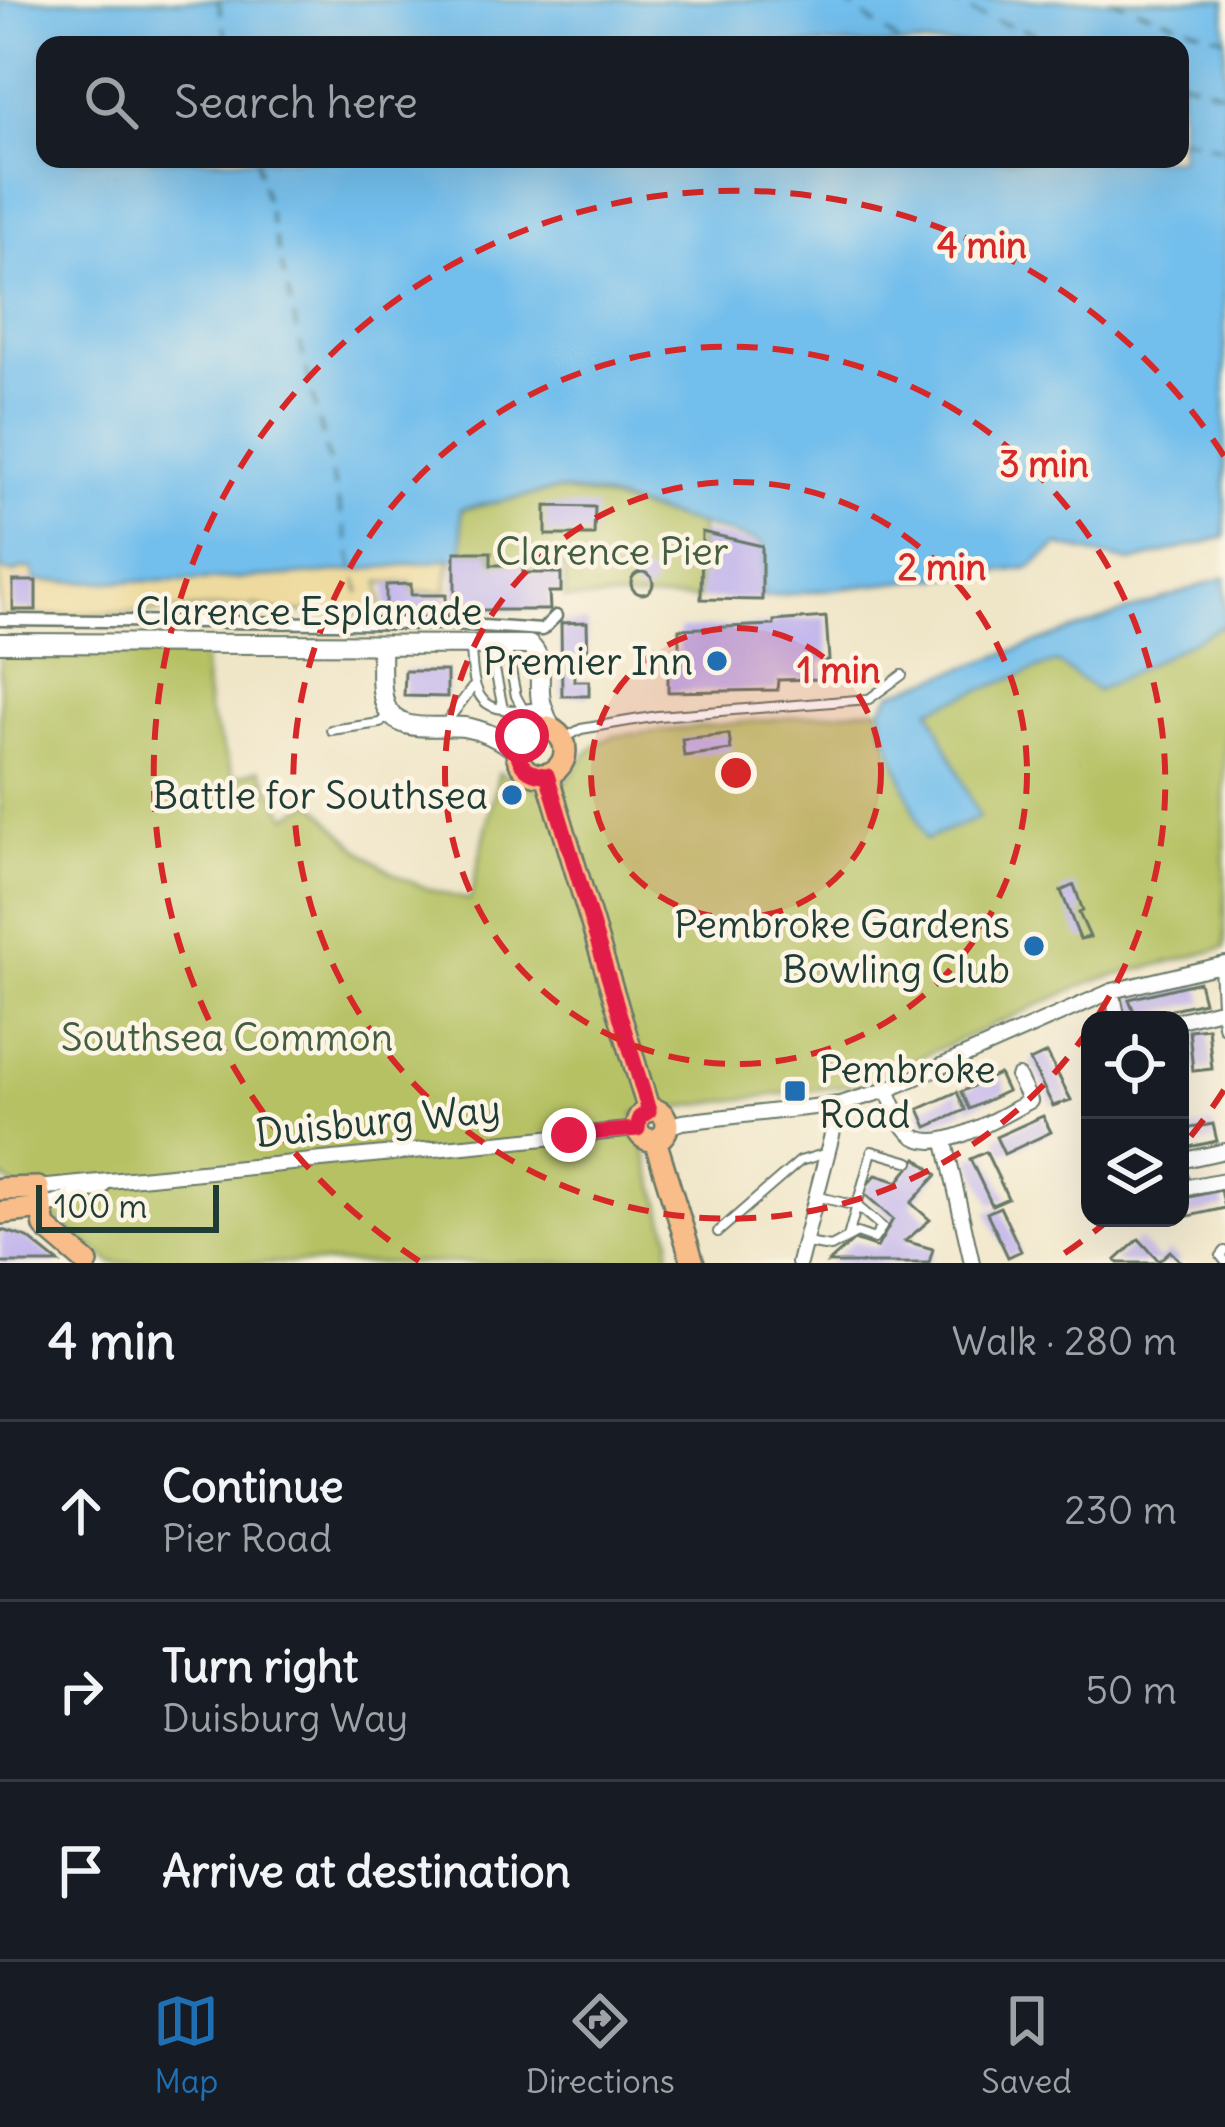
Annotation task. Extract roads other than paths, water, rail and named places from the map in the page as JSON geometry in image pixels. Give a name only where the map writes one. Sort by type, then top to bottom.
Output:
[{"type":"main road","points":[[528,730],[557,734],[563,760],[547,775],[526,770],[517,751],[528,730]]},
{"type":"main road","points":[[547,775],[692,1263]]},
{"type":"main road","points":[[0,1189],[40,1198]]},
{"type":"main road","points":[[0,1213],[40,1198]]},
{"type":"main road","points":[[40,1198],[48,1232],[87,1263]]},
{"type":"street","points":[[0,620],[453,624],[542,630],[556,616]]},
{"type":"street","name":"Clarence Esplanade","points":[[0,644],[529,645],[536,651],[532,708],[557,734]]},
{"type":"street","points":[[381,646],[384,702],[389,713],[410,726],[468,728],[492,735],[517,751]]},
{"type":"street","points":[[799,1263],[840,1104],[886,1090],[1112,991],[1223,964],[1225,1025]]},
{"type":"street","points":[[1112,991],[1116,1011]]},
{"type":"street","points":[[1189,1018],[1224,1010]]},
{"type":"street","points":[[886,1090],[907,1131],[923,1143],[945,1142],[1030,1101],[1018,1077]]},
{"type":"street","name":"Duisburg Way","points":[[40,1198],[124,1180],[840,1104]]},
{"type":"street","points":[[945,1142],[972,1263]]},
{"type":"street","points":[[1189,1159],[1225,1151]]},
{"type":"street","points":[[1189,1187],[1225,1180]]},
{"type":"lane","points":[[443,726],[472,687],[489,644]]},
{"type":"lane","points":[[489,644],[516,696],[532,708]]},
{"type":"lane","points":[[489,644],[503,709]]},
{"type":"lane","points":[[557,734],[658,716],[869,699],[902,675]]},
{"type":"lane","points":[[472,687],[489,706],[532,708]]},
{"type":"lane","points":[[331,730],[380,723],[389,713]]},
{"type":"lane","points":[[848,1238],[872,1151],[910,1162]]},
{"type":"lane","points":[[718,1232],[800,1161],[829,1153]]},
{"type":"lane","points":[[805,1243],[831,1247],[857,1233],[874,1239],[882,1227],[856,1206],[819,1197]]},
{"type":"lane","points":[[1225,1251],[1221,1256],[1225,1261]]},
{"type":"water","points":[[0,0],[1225,0],[1225,537],[1131,562],[1058,545],[1030,568],[762,597],[762,543],[594,494],[556,490],[460,509],[463,552],[451,559],[296,576],[192,581],[36,581],[32,569],[0,570]]},
{"type":"water","points":[[1225,577],[1225,624],[1097,691],[1056,662],[930,709],[979,818],[925,840],[882,724],[881,708],[892,693]]},
{"type":"place","name":"Premier Inn","points":[[717,661]]},
{"type":"place","name":"Battle for Southsea","points":[[512,795]]},
{"type":"place","name":"Pembroke Gardens Bowling Club","points":[[1034,946]]},
{"type":"place","name":"Pembroke Road","points":[[795,1091]]},
{"type":"park label","name":"Clarence Pier","points":[[612,551]]},
{"type":"park label","name":"Southsea Common","points":[[227,1037]]}]
